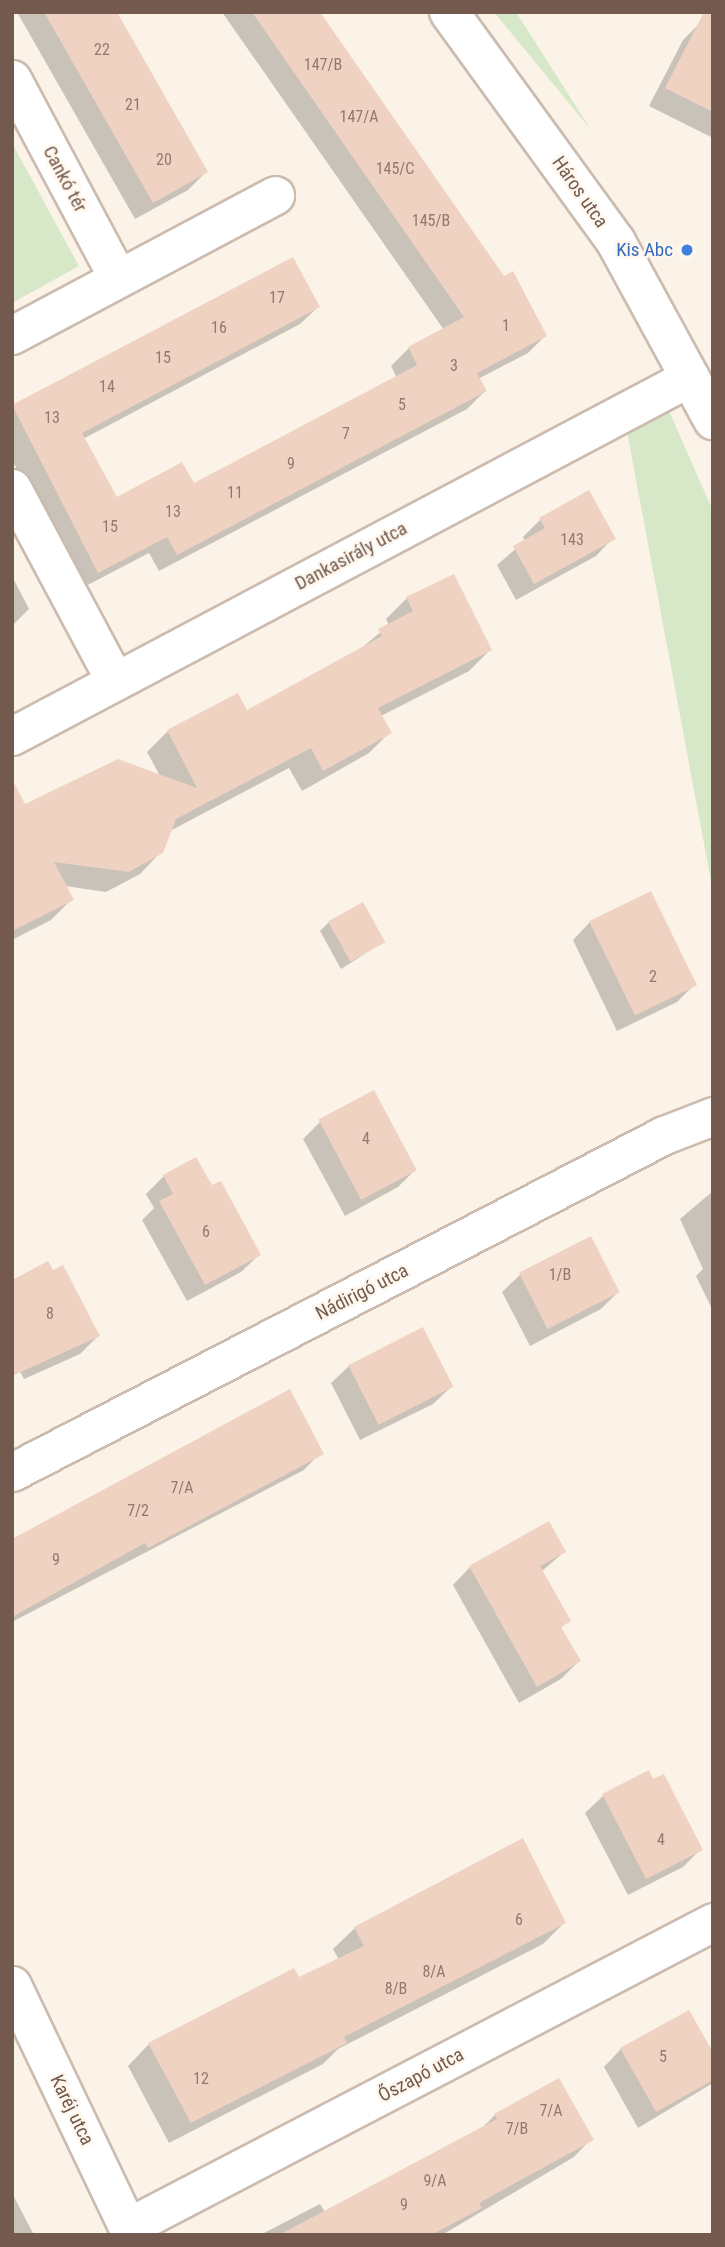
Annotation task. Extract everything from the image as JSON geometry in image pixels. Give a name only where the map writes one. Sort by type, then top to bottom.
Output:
[{"type":"street","name":"Háros utca","points":[[449,12],[616,243],[713,420]]},
{"type":"street","name":"Cankó tér","points":[[12,79],[118,278]]},
{"type":"street","points":[[12,335],[275,195]]},
{"type":"street","name":"Dankasirály utca","points":[[12,736],[690,377]]},
{"type":"street","points":[[12,488],[115,681]]},
{"type":"street","name":"Nádirigó utca","points":[[12,1472],[664,1135],[713,1116]]},
{"type":"street","name":"Őszapó utca","points":[[129,2231],[713,1922]]},
{"type":"street","name":"Karéj utca","points":[[13,1987],[129,2231]]},
{"type":"green space","points":[[494,12],[516,12],[591,130]]},
{"type":"green space","points":[[12,143],[79,266],[12,303]]},
{"type":"green space","points":[[669,411],[713,511],[713,892],[626,426]]},
{"type":"building","points":[[44,12],[117,12],[208,172],[153,203]]},
{"type":"building","points":[[252,12],[320,12],[504,276],[513,271],[547,336],[477,373],[487,391],[177,555],[167,537],[98,573],[12,405],[293,257],[320,307],[82,433],[117,497],[182,462],[194,483],[417,365],[408,347],[464,317]]},
{"type":"building","points":[[704,12],[713,12],[713,112],[665,88]]},
{"type":"building","points":[[589,490],[616,539],[534,584],[513,546],[545,528],[539,518]]},
{"type":"building","points":[[454,574],[492,650],[378,708],[392,733],[323,771],[311,748],[176,819],[163,853],[129,872],[54,862],[74,900],[12,931],[12,779],[25,804],[118,759],[197,788],[167,730],[238,693],[247,710],[382,636],[378,629],[413,611],[406,597]]},
{"type":"building","points":[[651,891],[697,985],[635,1016],[589,921]]},
{"type":"building","points":[[363,902],[385,942],[350,962],[328,921]]},
{"type":"building","points":[[374,1090],[417,1170],[361,1200],[318,1120]]},
{"type":"building","points":[[196,1157],[212,1185],[221,1181],[261,1255],[205,1285],[159,1201],[173,1194],[163,1175]]},
{"type":"building","points":[[591,1236],[620,1292],[547,1329],[519,1273]]},
{"type":"building","points":[[48,1261],[53,1270],[63,1265],[100,1336],[12,1376],[12,1280]]},
{"type":"building","points":[[423,1327],[453,1387],[379,1425],[348,1365]]},
{"type":"building","points":[[290,1389],[324,1454],[148,1548],[145,1543],[12,1617],[12,1539]]},
{"type":"building","points":[[549,1521],[566,1552],[540,1566],[571,1621],[561,1627],[581,1661],[537,1687],[469,1566]]},
{"type":"building","points":[[649,1770],[653,1779],[664,1774],[703,1850],[646,1879],[602,1794]]},
{"type":"building","points":[[523,1838],[566,1923],[344,2037],[347,2043],[191,2123],[148,2043],[294,1968],[299,1977],[364,1946],[354,1927]]},
{"type":"building","points":[[689,2010],[713,2052],[713,2080],[656,2112],[620,2048]]},
{"type":"building","points":[[559,2078],[594,2140],[479,2203],[482,2208],[431,2235],[279,2235],[497,2119],[494,2114]]},
{"type":"place","name":"Kis Abc","points":[[687,250]]}]
